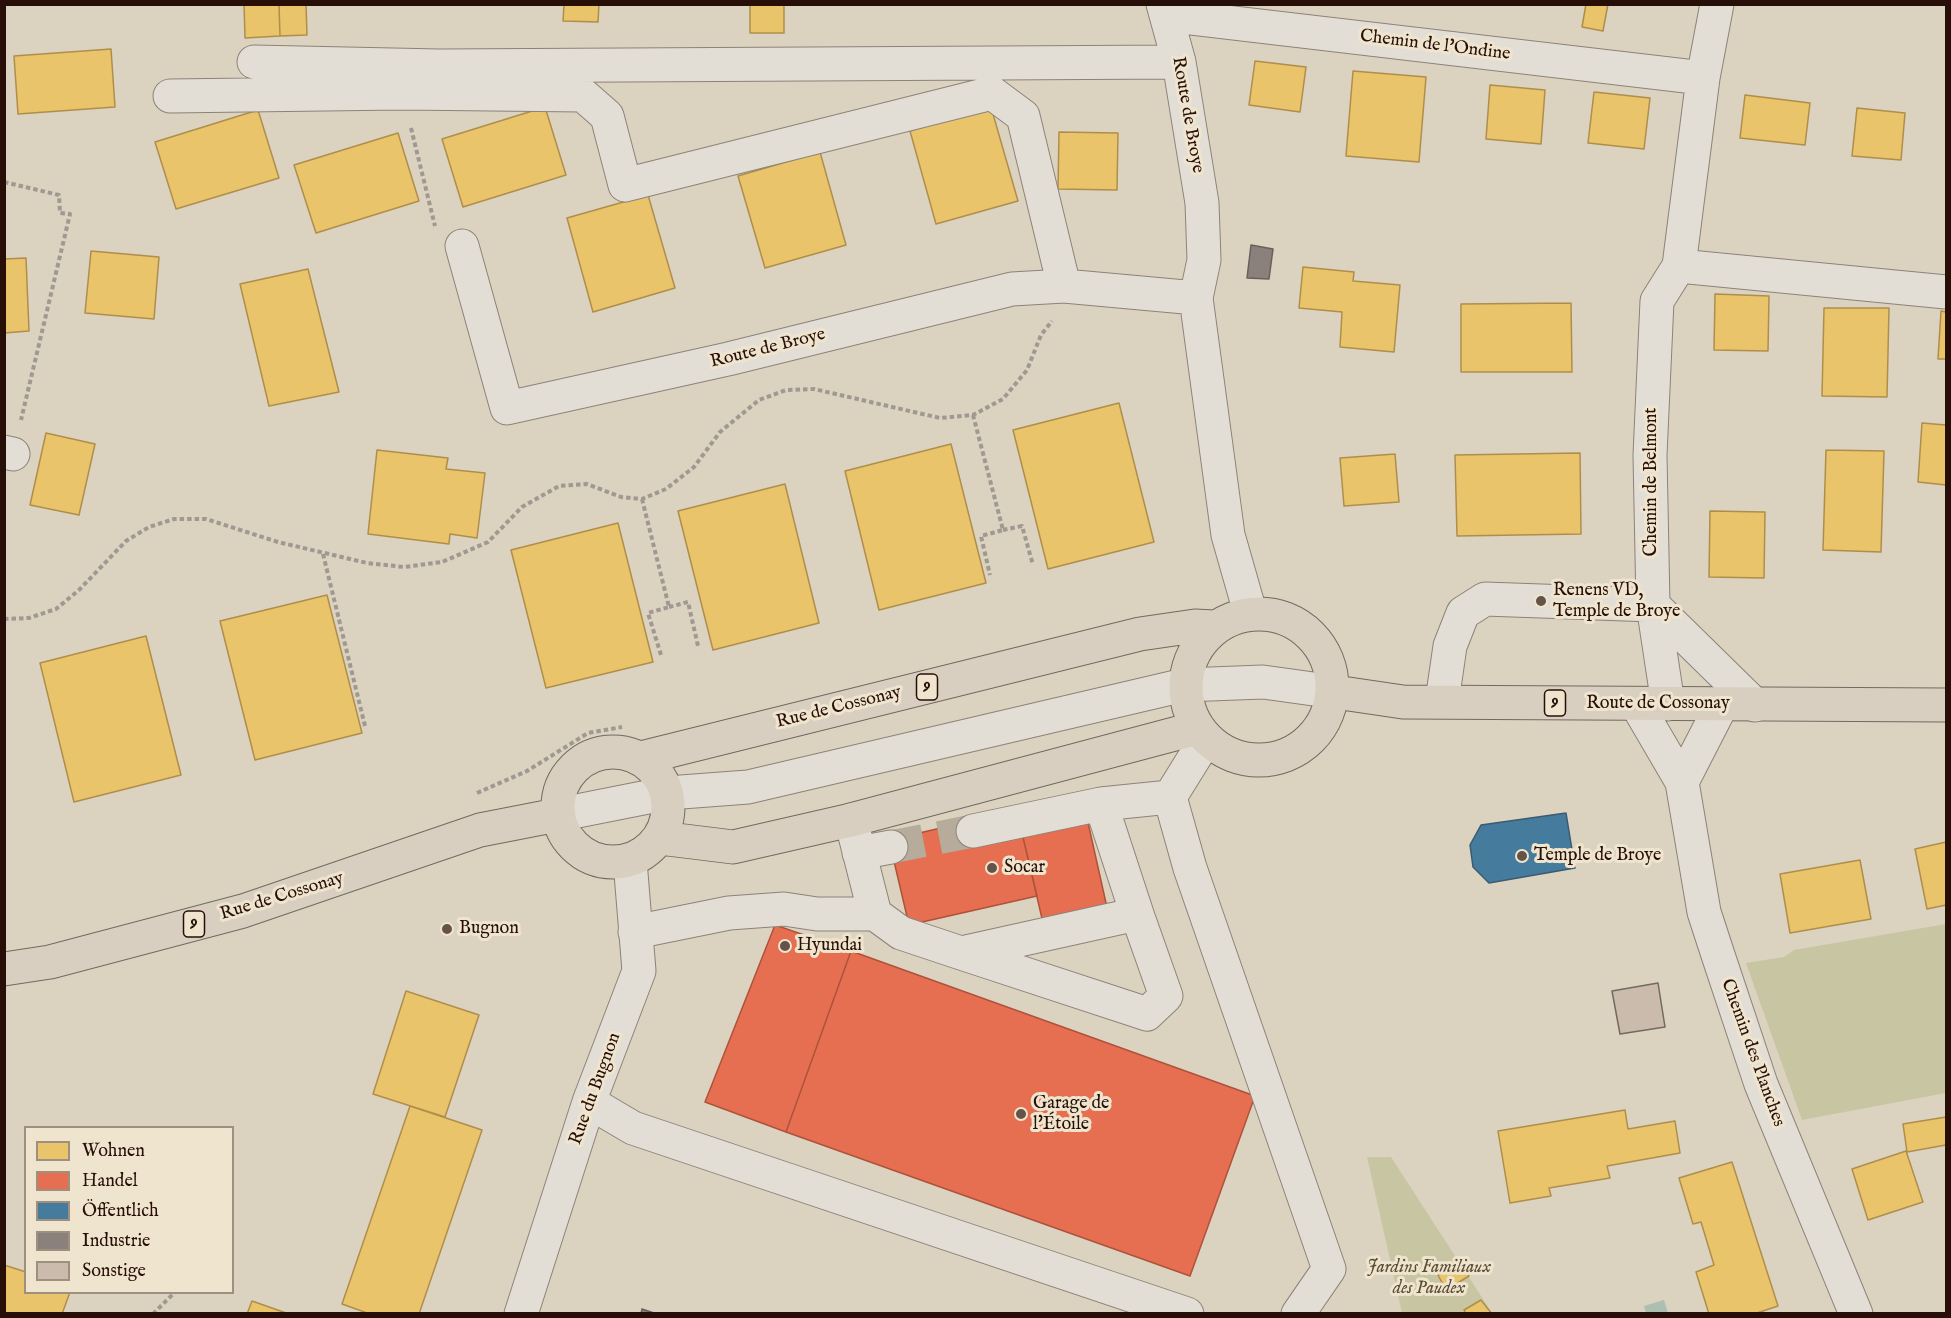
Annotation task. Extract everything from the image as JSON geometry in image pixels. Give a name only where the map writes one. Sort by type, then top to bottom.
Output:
[{"type":"main road","name":"9","points":[[1184,685],[1192,652],[1214,627],[1250,612]]},
{"type":"main road","points":[[1184,685],[1201,734],[1243,760],[1285,758],[1319,732],[1335,692],[1326,651],[1296,620],[1250,612]]},
{"type":"main road","name":"Rue de Cossonay","points":[[640,758],[1140,634],[1195,626],[1214,627]]},
{"type":"main road","name":"Route de Cossonay","points":[[1335,692],[1403,702],[1947,705]]},
{"type":"main road","points":[[660,838],[733,847],[1201,734]]},
{"type":"main road","name":"Rue de Cossonay","points":[[4,969],[50,962],[243,911],[480,830],[557,815],[561,785],[581,761],[610,750],[640,758],[658,773],[668,793]]},
{"type":"main road","points":[[557,815],[571,845],[598,862],[630,861],[660,838],[669,816],[668,793]]},
{"type":"street","name":"Chemin de Belmont","points":[[1652,705],[1653,604],[1650,455],[1657,301],[1679,266],[1703,78],[1717,4]]},
{"type":"street","name":"Chemin de l'Ondine","points":[[1165,10],[1703,78]]},
{"type":"street","name":"Route de Broye","points":[[1165,10],[1179,62],[1202,203],[1204,260],[1196,298],[1228,535],[1250,612]]},
{"type":"street","points":[[254,62],[439,66],[1179,62]]},
{"type":"street","points":[[170,96],[402,93],[583,95],[608,116],[625,185],[992,93],[1023,116],[1064,286]]},
{"type":"street","name":"Route de Broye","points":[[462,246],[507,408],[728,359],[1012,289],[1064,286],[1196,298]]},
{"type":"street","points":[[1679,266],[1947,292]]},
{"type":"street","points":[[1442,701],[1450,646],[1463,613],[1485,599],[1653,604],[1755,705]]},
{"type":"street","points":[[557,815],[668,793],[756,785],[1184,685],[1263,681],[1335,692]]},
{"type":"street","points":[[1682,782],[1722,704]]},
{"type":"street","name":"Chemin des Planches","points":[[1652,705],[1682,782],[1704,912],[1761,1084],[1856,1314]]},
{"type":"street","points":[[1201,734],[1170,797],[1190,868],[1329,1269],[1298,1314]]},
{"type":"street","points":[[973,831],[1101,804],[1170,797]]},
{"type":"street","points":[[635,932],[729,913],[784,909],[817,914],[875,914],[902,933],[1147,1014],[1166,996],[1101,804]]},
{"type":"street","points":[[851,820],[875,914]]},
{"type":"street","points":[[859,854],[891,847]]},
{"type":"street","name":"Rue du Bugnon","points":[[521,1314],[589,1102],[639,971],[630,861]]},
{"type":"street","points":[[961,953],[1137,914]]},
{"type":"street","points":[[589,1102],[633,1128],[1186,1314]]},
{"type":"path","points":[[4,182],[59,195],[60,213],[70,214],[9,453]]},
{"type":"path","points":[[4,619],[29,618],[56,609],[79,590],[126,541],[148,527],[174,519],[206,519],[323,554],[367,563],[404,567],[442,562],[488,542],[522,507],[559,486],[587,484],[621,497],[642,499],[666,489],[694,467],[720,432],[759,400],[786,390],[814,389],[940,418],[973,415],[1002,399],[1027,370],[1041,335],[1054,318]]},
{"type":"path","points":[[973,415],[1003,530]]},
{"type":"path","points":[[642,499],[669,608]]},
{"type":"path","points":[[990,575],[981,536],[1003,530],[1022,526],[1033,565]]},
{"type":"path","points":[[323,554],[365,726]]},
{"type":"path","points":[[661,655],[648,613],[688,602],[698,646]]},
{"type":"path","points":[[466,797],[527,771],[588,734],[622,727]]},
{"type":"path","points":[[153,1314],[174,1294]]},
{"type":"green space","points":[[1946,924],[1946,1093],[1802,1120],[1746,963],[1784,957],[1794,950]]},
{"type":"green space","name":"Jardins Familiaux des Paudex","points":[[1367,1157],[1391,1157],[1492,1313],[1402,1313]]},
{"type":"shaded area","points":[[1664,1300],[1668,1313],[1646,1313],[1644,1306]]},
{"type":"building: Wohnen","points":[[244,4],[279,4],[280,36],[245,38]]},
{"type":"building: Wohnen","points":[[279,4],[306,4],[307,35],[280,36]]},
{"type":"building: Wohnen","points":[[564,4],[599,4],[598,22],[563,21]]},
{"type":"building: Wohnen","points":[[750,4],[784,4],[784,33],[750,33]]},
{"type":"building: Wohnen","points":[[1586,4],[1608,4],[1603,31],[1582,27]]},
{"type":"building: Wohnen","points":[[111,49],[115,107],[18,114],[14,56]]},
{"type":"building: Wohnen","points":[[1255,61],[1306,67],[1300,112],[1249,105]]},
{"type":"building: Wohnen","points":[[1353,71],[1426,77],[1419,162],[1346,156]]},
{"type":"building: Wohnen","points":[[1490,85],[1545,90],[1541,144],[1486,139]]},
{"type":"building: Wohnen","points":[[1594,92],[1650,98],[1644,149],[1588,143]]},
{"type":"building: Wohnen","points":[[1745,95],[1810,103],[1805,145],[1740,138]]},
{"type":"building: Wohnen","points":[[545,107],[566,175],[463,207],[442,139]]},
{"type":"building: Wohnen","points":[[991,107],[1018,201],[936,224],[910,131]]},
{"type":"building: Wohnen","points":[[1857,108],[1905,113],[1901,160],[1852,156]]},
{"type":"building: Wohnen","points":[[258,110],[279,178],[176,209],[155,142]]},
{"type":"building: Wohnen","points":[[1059,132],[1118,133],[1117,190],[1058,189]]},
{"type":"building: Wohnen","points":[[398,133],[419,201],[316,233],[294,165]]},
{"type":"building: Wohnen","points":[[820,152],[846,245],[765,268],[738,176]]},
{"type":"building: Wohnen","points":[[648,195],[675,288],[593,312],[567,218]]},
{"type":"building: Wohnen","points":[[91,251],[159,257],[154,319],[85,313]]},
{"type":"building: Wohnen","points":[[26,258],[29,331],[4,333],[4,259]]},
{"type":"building: Wohnen","points":[[1303,267],[1354,272],[1353,281],[1400,285],[1394,352],[1340,347],[1342,312],[1299,308]]},
{"type":"building: Wohnen","points":[[308,269],[339,392],[269,406],[240,284]]},
{"type":"building: Wohnen","points":[[1715,294],[1769,296],[1768,351],[1714,350]]},
{"type":"building: Wohnen","points":[[1571,303],[1572,372],[1461,372],[1461,304]]},
{"type":"building: Wohnen","points":[[1824,308],[1889,308],[1887,397],[1822,396]]},
{"type":"building: Wohnen","points":[[1941,311],[1946,312],[1946,359],[1938,359]]},
{"type":"building: Wohnen","points":[[1119,403],[1154,542],[1048,569],[1013,430]]},
{"type":"building: Wohnen","points":[[1922,423],[1946,425],[1946,485],[1918,482]]},
{"type":"building: Wohnen","points":[[46,433],[95,444],[79,515],[30,505]]},
{"type":"building: Wohnen","points":[[951,444],[986,583],[879,610],[845,471]]},
{"type":"building: Wohnen","points":[[377,450],[448,458],[446,469],[485,473],[477,538],[450,534],[449,544],[368,534]]},
{"type":"building: Wohnen","points":[[1826,450],[1884,451],[1881,552],[1823,550]]},
{"type":"building: Wohnen","points":[[1580,453],[1581,534],[1457,536],[1455,455]]},
{"type":"building: Wohnen","points":[[1395,454],[1399,502],[1344,506],[1340,458]]},
{"type":"building: Wohnen","points":[[785,484],[819,623],[713,650],[678,511]]},
{"type":"building: Wohnen","points":[[1710,511],[1765,512],[1764,578],[1709,577]]},
{"type":"building: Wohnen","points":[[618,523],[653,662],[546,688],[511,550]]},
{"type":"building: Wohnen","points":[[327,595],[362,733],[255,760],[220,621]]},
{"type":"building: Wohnen","points":[[146,636],[181,775],[74,802],[40,663]]},
{"type":"building: Wohnen","points":[[1946,842],[1946,905],[1927,909],[1915,849]]},
{"type":"building: Wohnen","points":[[1860,860],[1871,919],[1790,933],[1780,874]]},
{"type":"building: Wohnen","points":[[406,991],[479,1015],[445,1117],[373,1094]]},
{"type":"building: Wohnen","points":[[410,1106],[482,1130],[419,1314],[370,1314],[342,1304]]},
{"type":"building: Wohnen","points":[[1625,1110],[1628,1129],[1675,1121],[1680,1153],[1607,1166],[1610,1178],[1549,1188],[1551,1196],[1510,1203],[1498,1131]]},
{"type":"building: Wohnen","points":[[1946,1117],[1946,1145],[1907,1152],[1903,1124]]},
{"type":"building: Wohnen","points":[[1906,1151],[1923,1202],[1868,1220],[1852,1169]]},
{"type":"building: Wohnen","points":[[1732,1162],[1778,1306],[1754,1314],[1709,1314],[1696,1272],[1714,1265],[1701,1222],[1693,1224],[1679,1178]]},
{"type":"building: Wohnen","points":[[1459,1262],[1469,1276],[1446,1290],[1438,1275]]},
{"type":"building: Wohnen","points":[[4,1265],[24,1271],[24,1294],[69,1294],[62,1314],[4,1314]]},
{"type":"building: Wohnen","points":[[1481,1300],[1492,1314],[1466,1314],[1464,1310]]},
{"type":"building: Wohnen","points":[[252,1301],[289,1314],[247,1314]]},
{"type":"building: Handel","points":[[1087,818],[1108,912],[1044,927],[1022,833]]},
{"type":"building: Handel","points":[[971,821],[1022,833],[1037,896],[909,925],[889,840]]},
{"type":"building: Handel","points":[[775,925],[851,951],[786,1132],[705,1102]]},
{"type":"building: Handel","name":"Garage de l'Étoile","points":[[851,951],[1255,1096],[1190,1276],[786,1132]]},
{"type":"building: Öffentlich","name":"Temple de Broye","points":[[1566,813],[1575,868],[1489,883],[1473,867],[1470,845],[1481,825]]},
{"type":"building: Industrie","points":[[1251,245],[1273,249],[1269,279],[1247,278]]},
{"type":"building: Industrie","points":[[642,1309],[657,1314],[641,1314]]},
{"type":"building: Sonstige","points":[[1658,983],[1665,1027],[1620,1034],[1612,991]]},
{"type":"tunnel","points":[[891,847],[973,831]]},
{"type":"place","name":"Renens VD, Temple de Broye","points":[[1541,601]]},
{"type":"place","name":"Temple de Broye","points":[[1522,856]]},
{"type":"place","name":"Socar","points":[[992,868]]},
{"type":"place","name":"Bugnon","points":[[447,929]]},
{"type":"place","name":"Hyundai","points":[[785,946]]},
{"type":"place","name":"Garage de l'Étoile","points":[[1021,1114]]}]
